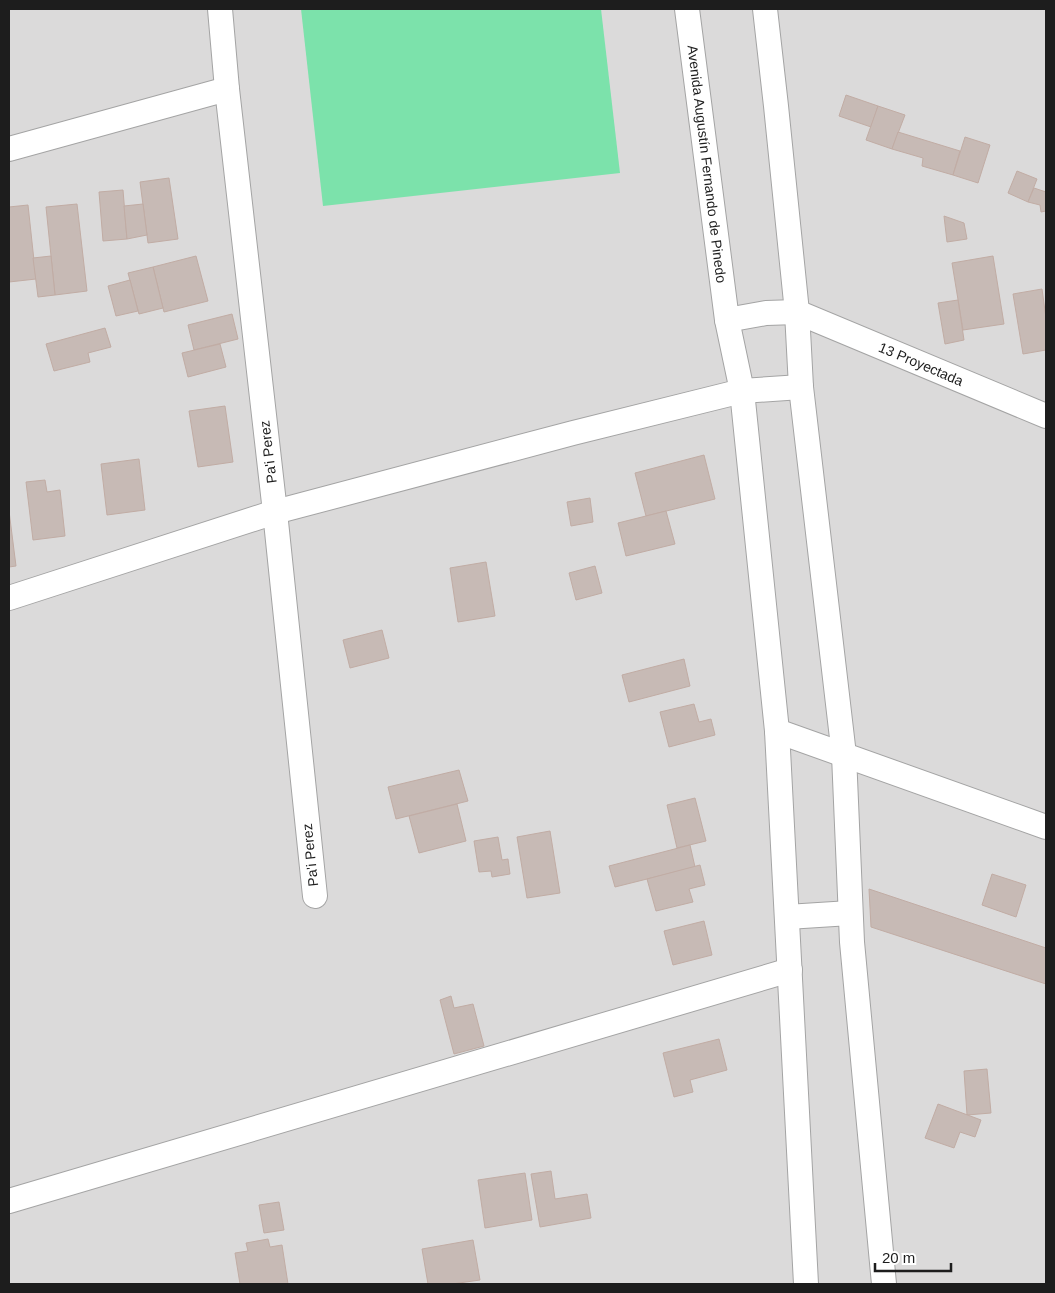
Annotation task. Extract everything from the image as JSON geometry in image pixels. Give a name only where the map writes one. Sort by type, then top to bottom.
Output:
[{"type":"street","name":"Pa'i Perez","points":[[220,9],[315,896]]},
{"type":"street","name":"Avenida Augustín Fernando de Pinedo","points":[[687,9],[727,320],[742,391],[777,731],[806,1284]]},
{"type":"street","points":[[765,9],[797,312],[800,387],[844,755],[852,942],[884,1284]]},
{"type":"street","points":[[9,149],[227,88]]},
{"type":"street","points":[[727,320],[766,313],[797,312]]},
{"type":"street","name":"13 Proyectada","points":[[797,312],[1046,416]]},
{"type":"street","points":[[9,598],[275,512],[573,433],[742,391],[800,387]]},
{"type":"street","points":[[777,731],[1046,827]]},
{"type":"street","points":[[787,917],[850,913]]},
{"type":"street","points":[[9,1201],[790,970]]},
{"type":"shaded area","points":[[9,9],[1046,9],[1046,1284],[9,1284]]},
{"type":"green space","points":[[301,9],[601,9],[620,173],[323,206]]},
{"type":"building","points":[[846,95],[878,106],[871,127],[839,116]]},
{"type":"building","points":[[878,106],[905,115],[892,149],[866,140]]},
{"type":"building","points":[[898,132],[960,151],[953,175],[922,166],[923,158],[892,149]]},
{"type":"building","points":[[965,137],[990,145],[978,183],[953,175]]},
{"type":"building","points":[[1017,171],[1037,179],[1028,202],[1008,193]]},
{"type":"building","points":[[169,178],[178,239],[148,243],[140,182]]},
{"type":"building","points":[[1034,188],[1046,192],[1046,211],[1041,212],[1040,205],[1028,202]]},
{"type":"building","points":[[123,190],[127,239],[103,241],[99,192]]},
{"type":"building","points":[[77,204],[87,291],[55,295],[46,207]]},
{"type":"building","points":[[143,204],[147,235],[127,239],[124,206]]},
{"type":"building","points":[[28,205],[36,279],[9,282],[9,207]]},
{"type":"building","points":[[944,216],[964,223],[967,239],[947,242]]},
{"type":"building","points":[[51,256],[55,295],[38,297],[33,258]]},
{"type":"building","points":[[196,256],[208,301],[164,312],[153,267]]},
{"type":"building","points":[[993,256],[1004,324],[963,330],[952,263]]},
{"type":"building","points":[[153,267],[163,308],[139,314],[128,273]]},
{"type":"building","points":[[130,280],[138,311],[116,316],[108,286]]},
{"type":"building","points":[[1042,289],[1046,318],[1046,350],[1023,354],[1013,294]]},
{"type":"building","points":[[958,300],[964,340],[945,344],[938,303]]},
{"type":"building","points":[[232,314],[238,339],[194,350],[188,325]]},
{"type":"building","points":[[105,328],[111,347],[88,353],[90,362],[54,371],[46,344]]},
{"type":"building","points":[[220,344],[226,367],[188,377],[182,353]]},
{"type":"building","points":[[225,406],[233,462],[198,467],[189,411]]},
{"type":"building","points":[[704,455],[715,499],[646,516],[635,473]]},
{"type":"building","points":[[139,459],[145,510],[107,515],[101,464]]},
{"type":"building","points":[[45,480],[47,492],[60,490],[65,536],[33,540],[26,482]]},
{"type":"building","points":[[590,498],[593,522],[571,526],[567,502]]},
{"type":"building","points":[[9,511],[16,566],[9,567]]},
{"type":"building","points":[[666,511],[675,544],[626,556],[618,523]]},
{"type":"building","points":[[486,562],[495,616],[458,622],[450,568]]},
{"type":"building","points":[[595,566],[602,593],[576,600],[569,573]]},
{"type":"building","points":[[382,630],[389,658],[350,668],[343,640]]},
{"type":"building","points":[[684,659],[690,686],[629,702],[622,675]]},
{"type":"building","points":[[694,704],[699,722],[711,719],[715,735],[669,747],[660,712]]},
{"type":"building","points":[[459,770],[468,801],[396,819],[388,787]]},
{"type":"building","points":[[695,798],[706,841],[677,848],[667,805]]},
{"type":"building","points":[[457,804],[466,841],[419,853],[409,816]]},
{"type":"building","points":[[550,831],[560,893],[527,898],[517,837]]},
{"type":"building","points":[[498,837],[502,860],[508,859],[510,874],[492,877],[491,871],[479,872],[474,841]]},
{"type":"building","points":[[690,845],[695,867],[615,887],[609,866]]},
{"type":"building","points":[[700,865],[705,885],[689,889],[693,902],[656,911],[647,879]]},
{"type":"building","points":[[992,874],[1026,885],[1016,917],[982,905]]},
{"type":"building","points":[[869,889],[1046,948],[1046,984],[871,927]]},
{"type":"building","points":[[704,921],[712,955],[673,965],[664,931]]},
{"type":"building","points":[[451,996],[454,1008],[473,1004],[484,1046],[454,1054],[440,1000]]},
{"type":"building","points":[[719,1039],[727,1070],[690,1080],[693,1092],[674,1097],[663,1053]]},
{"type":"building","points":[[987,1069],[991,1113],[967,1115],[964,1071]]},
{"type":"building","points":[[938,1104],[981,1120],[975,1137],[960,1132],[954,1148],[925,1138]]},
{"type":"building","points":[[551,1171],[555,1199],[587,1194],[591,1218],[540,1227],[531,1174]]},
{"type":"building","points":[[525,1173],[532,1220],[485,1228],[478,1180]]},
{"type":"building","points":[[279,1202],[284,1230],[264,1233],[259,1205]]},
{"type":"building","points":[[268,1239],[270,1247],[282,1245],[288,1284],[240,1284],[235,1253],[248,1251],[246,1243]]},
{"type":"building","points":[[473,1240],[480,1280],[452,1284],[428,1284],[422,1249]]}]
